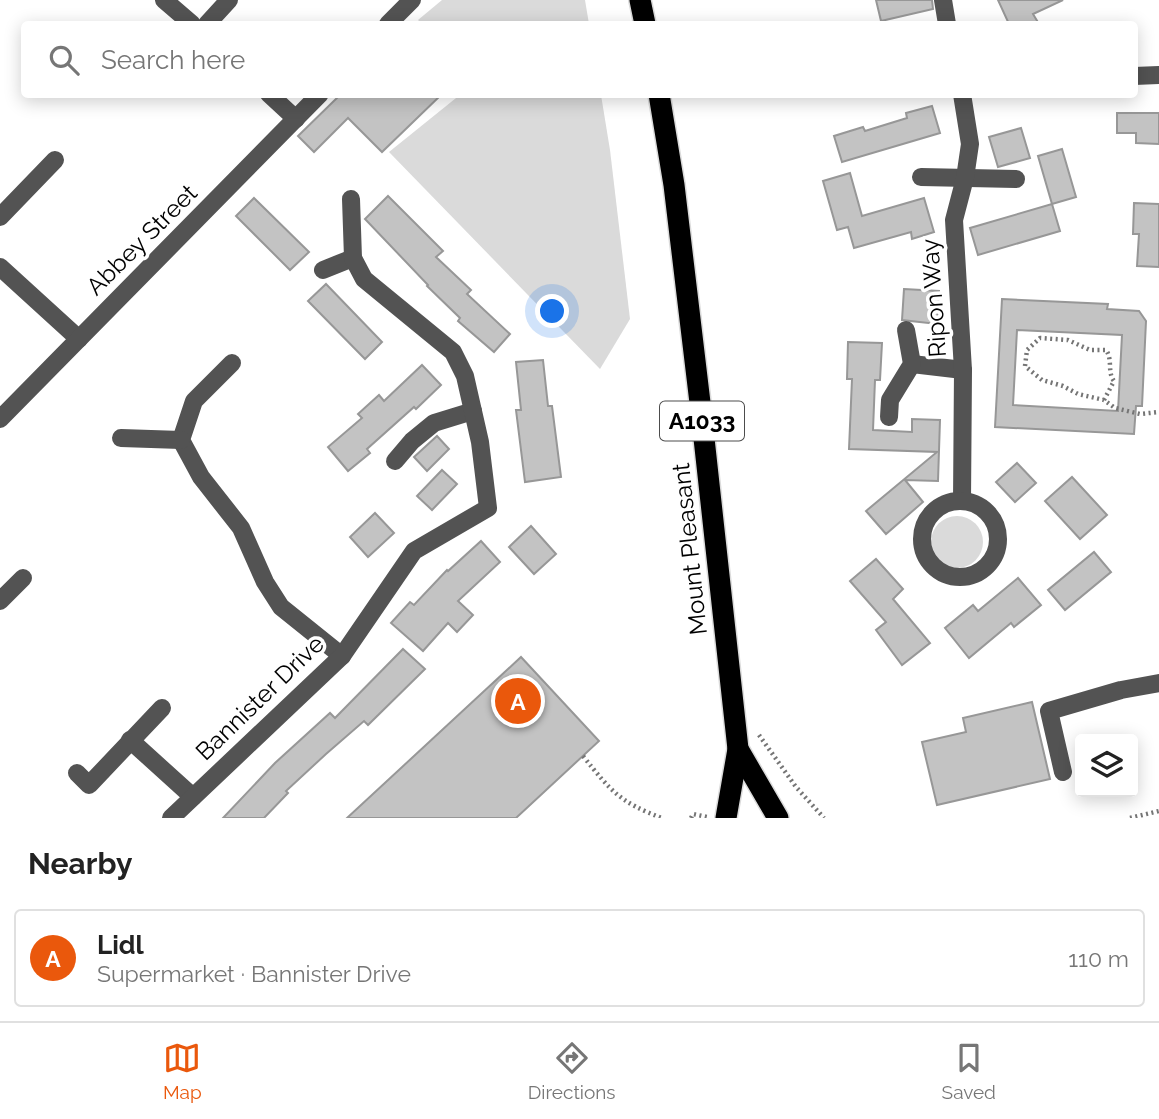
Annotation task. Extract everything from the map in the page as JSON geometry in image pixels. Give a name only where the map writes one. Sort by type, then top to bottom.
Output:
[{"type":"highway","points":[[640,0],[644,21]]},
{"type":"highway","name":"Mount Pleasant","points":[[660,98],[674,185],[738,749]]},
{"type":"highway","name":"A1033","points":[[726,818],[738,749]]},
{"type":"highway","name":"A1033","points":[[738,749],[778,818]]},
{"type":"street","points":[[164,0],[188,21]]},
{"type":"street","points":[[210,21],[229,0]]},
{"type":"street","points":[[391,21],[411,0]]},
{"type":"street","points":[[943,0],[946,21]]},
{"type":"street","points":[[1138,76],[1159,75]]},
{"type":"street","points":[[273,98],[296,119]]},
{"type":"street","name":"Abbey Street","points":[[0,419],[316,98]]},
{"type":"street","name":"Ripon Way","points":[[962,501],[963,370],[954,220],[965,178],[970,144],[963,98]]},
{"type":"street","points":[[0,217],[55,160]]},
{"type":"street","points":[[921,177],[1016,179]]},
{"type":"street","points":[[323,270],[353,258],[351,199]]},
{"type":"street","name":"Bannister Drive","points":[[171,818],[342,656],[414,551],[488,508],[480,442],[465,376],[453,352],[364,279],[353,258]]},
{"type":"street","points":[[0,267],[79,339]]},
{"type":"street","points":[[889,417],[890,400],[912,364],[906,330]]},
{"type":"street","points":[[232,363],[194,401],[181,440],[201,477],[241,528],[265,582],[281,607],[342,656]]},
{"type":"street","points":[[912,364],[963,370]]},
{"type":"street","points":[[396,461],[412,441],[434,423],[473,411]]},
{"type":"street","points":[[121,438],[181,440]]},
{"type":"street","points":[[962,501],[985,510],[998,532],[998,545],[994,556],[976,573],[951,576],[930,562],[924,552],[922,539],[930,516],[950,502],[962,501]]},
{"type":"street","points":[[0,601],[23,578]]},
{"type":"street","points":[[1063,772],[1049,711],[1121,690],[1159,683]]},
{"type":"street","points":[[76,773],[89,785],[162,708]]},
{"type":"street","points":[[130,740],[193,797]]},
{"type":"path","points":[[1104,400],[1114,381],[1111,377],[1110,355],[1106,350],[1090,350],[1068,340],[1040,338],[1027,350],[1025,366],[1042,380],[1104,400],[1115,408],[1140,414],[1159,412]]},
{"type":"path","points":[[583,756],[617,796],[639,810],[662,818]]},
{"type":"path","points":[[796,787],[824,818]]},
{"type":"path","points":[[1129,818],[1159,811]]},
{"type":"shaded area","points":[[442,0],[585,0],[588,21],[419,21]]},
{"type":"shaded area","points":[[456,98],[601,98],[630,319],[600,369],[389,152]]},
{"type":"shaded area","points":[[957,516],[967,518],[975,524],[981,532],[981,552],[975,560],[967,566],[957,568],[947,566],[939,560],[933,552],[931,542],[933,532],[939,524],[947,518]]},
{"type":"building","points":[[876,0],[932,0],[933,9],[881,21]]},
{"type":"building","points":[[998,0],[1063,0],[1033,14],[1037,21],[1008,21]]},
{"type":"building","points":[[337,98],[438,98],[382,152],[348,118],[314,152],[298,136]]},
{"type":"building","points":[[932,106],[940,133],[842,162],[834,136],[863,127],[865,131],[907,118],[906,113]]},
{"type":"building","points":[[1117,113],[1159,113],[1159,144],[1136,143],[1136,133],[1117,133]]},
{"type":"building","points":[[1021,128],[1030,158],[998,167],[989,137]]},
{"type":"building","points":[[1062,149],[1076,197],[1052,204],[1038,156]]},
{"type":"building","points":[[850,173],[862,216],[924,198],[934,232],[912,239],[911,232],[854,248],[848,227],[837,230],[823,181]]},
{"type":"building","points":[[388,196],[443,251],[436,257],[471,290],[467,294],[510,334],[494,352],[458,321],[460,318],[365,219]]},
{"type":"building","points":[[254,198],[309,252],[290,270],[236,216]]},
{"type":"building","points":[[1134,203],[1159,204],[1159,267],[1137,266],[1139,234],[1133,234]]},
{"type":"building","points":[[1052,204],[1060,231],[978,255],[970,228]]},
{"type":"building","points":[[326,284],[382,342],[365,359],[308,301]]},
{"type":"building","points":[[904,289],[939,291],[937,324],[902,320]]},
{"type":"building","points":[[1002,299],[1108,304],[1107,309],[1139,311],[1146,321],[1142,406],[1136,406],[1134,434],[995,427]],"holes":[[[1017,330],[1122,335],[1118,411],[1013,405]]]},
{"type":"building","points":[[848,342],[882,343],[880,380],[875,380],[873,430],[912,432],[912,419],[940,420],[938,481],[905,480],[923,502],[886,534],[866,511],[937,452],[849,449],[852,379],[847,379]]},
{"type":"building","points":[[543,360],[561,477],[525,482],[516,410],[521,410],[516,362]]},
{"type":"building","points":[[422,365],[441,385],[367,449],[370,453],[348,471],[328,447],[362,418],[358,414],[379,395],[384,401]]},
{"type":"building","points":[[437,436],[449,449],[427,471],[414,457]]},
{"type":"building","points":[[1017,463],[1036,483],[1015,502],[996,482]]},
{"type":"building","points":[[442,470],[457,484],[432,510],[417,496]]},
{"type":"building","points":[[1072,477],[1107,515],[1080,539],[1045,501]]},
{"type":"building","points":[[375,513],[394,533],[368,557],[350,537]]},
{"type":"building","points":[[531,526],[556,554],[534,574],[509,547]]},
{"type":"building","points":[[481,541],[500,562],[458,601],[473,615],[457,632],[448,623],[423,651],[391,623],[410,602],[414,605],[447,570]]},
{"type":"building","points":[[1094,552],[1111,572],[1065,610],[1048,590]]},
{"type":"building","points":[[876,559],[903,589],[893,599],[930,643],[902,665],[876,630],[886,622],[850,581]]},
{"type":"building","points":[[1018,578],[1041,605],[1014,627],[1011,623],[969,658],[945,628],[973,605],[978,611]]},
{"type":"building","points":[[403,649],[425,669],[368,725],[364,721],[326,754],[286,791],[288,793],[264,818],[223,818],[275,763],[330,713],[335,718]]},
{"type":"building","points":[[521,657],[599,741],[516,818],[347,818]]},
{"type":"building","points":[[1032,702],[1050,779],[937,805],[922,742],[966,732],[963,718]]},
{"type":"place","name":"Lidl","points":[[518,701]]}]
